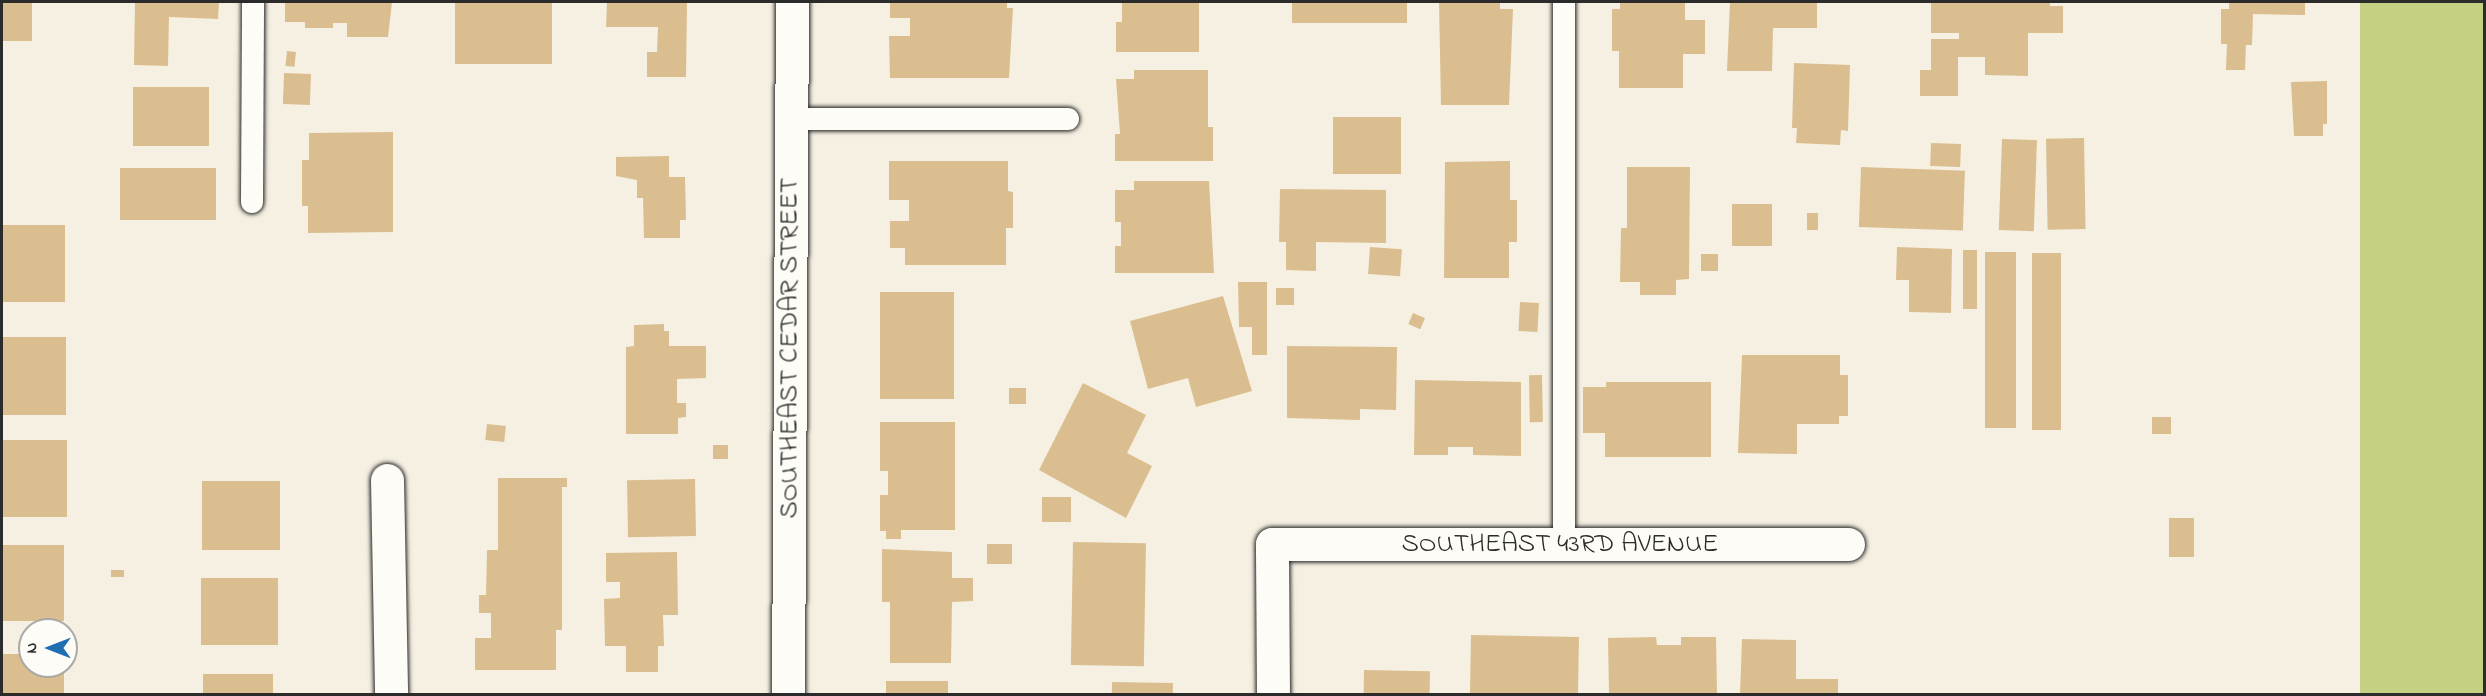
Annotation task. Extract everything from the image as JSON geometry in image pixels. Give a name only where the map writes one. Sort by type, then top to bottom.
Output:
[{"type":"street","name":"SOUTHEAST CEDAR STREET","points":[[788,694],[792,2]]},
{"type":"street","points":[[387,480],[391,694]]},
{"type":"street","name":"SOUTHEAST 43RD AVENUE","points":[[1273,694],[1272,543],[1564,546],[1848,543]]},
{"type":"lane","points":[[252,202],[253,2]]},
{"type":"lane","points":[[1564,2],[1564,546]]},
{"type":"lane","points":[[791,119],[1068,119]]},
{"type":"green space","points":[[2360,2],[2484,2],[2484,694],[2360,694]]},
{"type":"building","points":[[2,2],[32,2],[32,41],[2,41]]},
{"type":"building","points":[[135,2],[219,2],[218,19],[169,17],[168,66],[134,65]]},
{"type":"building","points":[[285,2],[392,2],[388,37],[347,37],[347,23],[333,23],[333,28],[305,28],[305,22],[285,22]]},
{"type":"building","points":[[455,2],[552,2],[552,64],[455,64]]},
{"type":"building","points":[[607,2],[687,2],[686,77],[647,77],[647,52],[657,52],[658,27],[606,27]]},
{"type":"building","points":[[890,2],[1007,2],[1007,8],[1013,8],[1009,78],[890,78],[889,36],[910,36],[910,18],[890,18]]},
{"type":"building","points":[[1122,2],[1199,2],[1199,52],[1116,52],[1116,22],[1122,22]]},
{"type":"building","points":[[1292,2],[1407,2],[1407,23],[1292,23]]},
{"type":"building","points":[[1439,2],[1500,2],[1500,9],[1513,9],[1509,105],[1441,105]]},
{"type":"building","points":[[1620,2],[1685,2],[1685,20],[1705,20],[1705,54],[1683,54],[1683,88],[1619,88],[1619,51],[1612,51],[1612,9],[1620,9]]},
{"type":"building","points":[[1730,2],[1817,2],[1817,28],[1773,28],[1772,71],[1727,71]]},
{"type":"building","points":[[1931,2],[2050,2],[2050,6],[2063,6],[2063,33],[2028,33],[2028,76],[1985,75],[1985,57],[1958,57],[1958,96],[1920,96],[1920,70],[1931,70],[1931,39],[1959,39],[1959,33],[1931,33]]},
{"type":"building","points":[[2229,2],[2305,2],[2305,15],[2253,14],[2252,45],[2246,45],[2245,70],[2226,70],[2227,44],[2221,44],[2221,9],[2229,9]]},
{"type":"building","points":[[287,51],[296,52],[294,67],[285,66]]},
{"type":"building","points":[[1794,63],[1850,65],[1848,131],[1841,130],[1840,145],[1796,143],[1797,128],[1792,128]]},
{"type":"building","points":[[1134,70],[1208,70],[1208,127],[1213,127],[1213,161],[1115,161],[1115,134],[1120,134],[1116,79],[1134,79]]},
{"type":"building","points":[[284,73],[311,74],[310,105],[283,104]]},
{"type":"building","points":[[2327,81],[2327,124],[2323,124],[2323,136],[2294,136],[2291,82]]},
{"type":"building","points":[[133,87],[209,87],[209,146],[133,146]]},
{"type":"building","points":[[1333,117],[1401,117],[1401,174],[1333,174]]},
{"type":"building","points":[[393,132],[393,232],[308,233],[308,206],[302,206],[302,160],[309,160],[309,133]]},
{"type":"building","points":[[2084,138],[2086,229],[2048,230],[2046,139]]},
{"type":"building","points":[[2002,139],[2037,140],[2034,231],[1999,230]]},
{"type":"building","points":[[1931,143],[1961,144],[1960,167],[1930,166]]},
{"type":"building","points":[[669,156],[669,177],[685,177],[686,220],[680,220],[680,238],[644,238],[643,198],[637,198],[637,180],[616,176],[616,157]]},
{"type":"building","points":[[889,161],[1008,161],[1008,191],[1013,192],[1013,228],[1006,228],[1006,265],[905,265],[905,248],[890,248],[890,221],[909,221],[909,200],[889,200]]},
{"type":"building","points":[[1510,161],[1510,200],[1517,200],[1517,242],[1509,242],[1509,278],[1444,278],[1445,162]]},
{"type":"building","points":[[1627,167],[1690,167],[1689,279],[1676,280],[1676,295],[1640,295],[1640,282],[1620,282],[1621,228],[1627,228]]},
{"type":"building","points":[[1861,167],[1965,171],[1963,231],[1859,227]]},
{"type":"building","points":[[120,168],[216,168],[216,220],[120,220]]},
{"type":"building","points":[[1134,181],[1209,181],[1214,273],[1115,273],[1115,246],[1121,246],[1121,222],[1115,222],[1115,190],[1134,190]]},
{"type":"building","points":[[1280,189],[1386,190],[1386,243],[1316,242],[1316,271],[1286,270],[1286,242],[1279,242]]},
{"type":"building","points":[[1732,204],[1772,204],[1772,246],[1732,246]]},
{"type":"building","points":[[1807,213],[1818,213],[1818,230],[1807,230]]},
{"type":"building","points":[[2,225],[65,225],[65,302],[2,302]]},
{"type":"building","points":[[1370,247],[1402,249],[1400,276],[1368,274]]},
{"type":"building","points":[[1897,247],[1952,249],[1951,313],[1909,312],[1909,280],[1896,280]]},
{"type":"building","points":[[1963,250],[1977,250],[1977,309],[1963,309]]},
{"type":"building","points":[[1985,252],[2016,252],[2016,428],[1985,428]]},
{"type":"building","points":[[2032,253],[2061,253],[2061,430],[2032,430]]},
{"type":"building","points":[[1701,254],[1718,254],[1718,271],[1701,271]]},
{"type":"building","points":[[1238,282],[1267,282],[1267,355],[1252,355],[1252,327],[1239,327]]},
{"type":"building","points":[[1276,288],[1294,288],[1294,305],[1276,305]]},
{"type":"building","points":[[880,292],[954,292],[954,399],[880,399]]},
{"type":"building","points":[[1223,296],[1252,391],[1196,407],[1188,378],[1148,389],[1130,321]]},
{"type":"building","points":[[1520,302],[1539,303],[1537,332],[1518,331]]},
{"type":"building","points":[[1413,313],[1425,318],[1420,329],[1408,324]]},
{"type":"building","points":[[664,324],[664,331],[669,331],[669,346],[706,346],[706,378],[677,379],[677,403],[686,403],[686,417],[678,418],[678,434],[626,434],[626,347],[634,346],[634,325]]},
{"type":"building","points":[[2,337],[66,337],[66,415],[2,415]]},
{"type":"building","points":[[1287,346],[1397,347],[1396,410],[1360,409],[1360,420],[1287,418]]},
{"type":"building","points":[[1742,355],[1840,355],[1840,375],[1848,375],[1848,416],[1839,416],[1839,424],[1797,424],[1797,454],[1738,453]]},
{"type":"building","points":[[1529,375],[1542,375],[1543,422],[1530,422]]},
{"type":"building","points":[[1415,380],[1521,382],[1521,456],[1473,455],[1473,447],[1448,447],[1448,455],[1414,455]]},
{"type":"building","points":[[1606,382],[1711,382],[1711,457],[1605,457],[1605,433],[1583,433],[1583,387],[1606,387]]},
{"type":"building","points":[[1083,383],[1146,415],[1127,453],[1152,466],[1126,518],[1039,470]]},
{"type":"building","points":[[1009,388],[1026,388],[1026,404],[1009,404]]},
{"type":"building","points":[[2152,417],[2171,417],[2171,434],[2152,434]]},
{"type":"building","points":[[880,422],[955,422],[955,530],[901,530],[901,539],[886,539],[886,531],[880,531],[880,495],[888,495],[888,471],[880,471]]},
{"type":"building","points":[[487,424],[506,426],[504,442],[485,440]]},
{"type":"building","points":[[2,440],[67,440],[67,517],[2,517]]},
{"type":"building","points":[[713,445],[728,445],[728,459],[713,459]]},
{"type":"building","points":[[498,478],[567,478],[567,487],[562,487],[562,630],[556,630],[556,670],[475,670],[475,638],[491,638],[491,613],[479,613],[479,595],[486,595],[487,550],[498,550]]},
{"type":"building","points":[[695,479],[696,536],[628,537],[627,480]]},
{"type":"building","points":[[202,481],[280,481],[280,550],[202,550]]},
{"type":"building","points":[[1042,497],[1071,497],[1071,522],[1042,522]]},
{"type":"building","points":[[2169,518],[2194,518],[2194,557],[2169,557]]},
{"type":"building","points":[[1073,542],[1146,543],[1144,666],[1071,665]]},
{"type":"building","points":[[987,544],[1012,544],[1012,564],[987,564]]},
{"type":"building","points":[[2,545],[64,545],[64,618],[18,618],[18,621],[2,621]]},
{"type":"building","points":[[882,549],[952,552],[952,578],[973,578],[973,601],[952,602],[951,663],[890,663],[890,602],[882,602]]},
{"type":"building","points":[[677,552],[678,615],[663,615],[664,646],[658,646],[658,672],[626,672],[626,646],[605,646],[604,599],[620,598],[620,582],[606,582],[606,553]]},
{"type":"building","points":[[111,570],[124,570],[124,577],[111,577]]},
{"type":"building","points":[[201,578],[278,578],[278,645],[201,645]]},
{"type":"building","points":[[1471,635],[1579,637],[1578,694],[1470,694]]},
{"type":"building","points":[[1656,637],[1657,645],[1681,645],[1681,637],[1716,637],[1717,694],[1609,694],[1608,638]]},
{"type":"building","points":[[1742,639],[1796,640],[1796,679],[1838,679],[1838,694],[1740,694]]},
{"type":"building","points":[[2,654],[18,654],[18,678],[64,678],[64,694],[2,694]]},
{"type":"building","points":[[1364,670],[1430,671],[1430,694],[1364,694]]},
{"type":"building","points":[[203,674],[273,674],[273,694],[203,694]]},
{"type":"building","points":[[886,681],[948,681],[948,694],[886,694]]},
{"type":"building","points":[[1112,682],[1173,683],[1173,694],[1112,694]]}]
